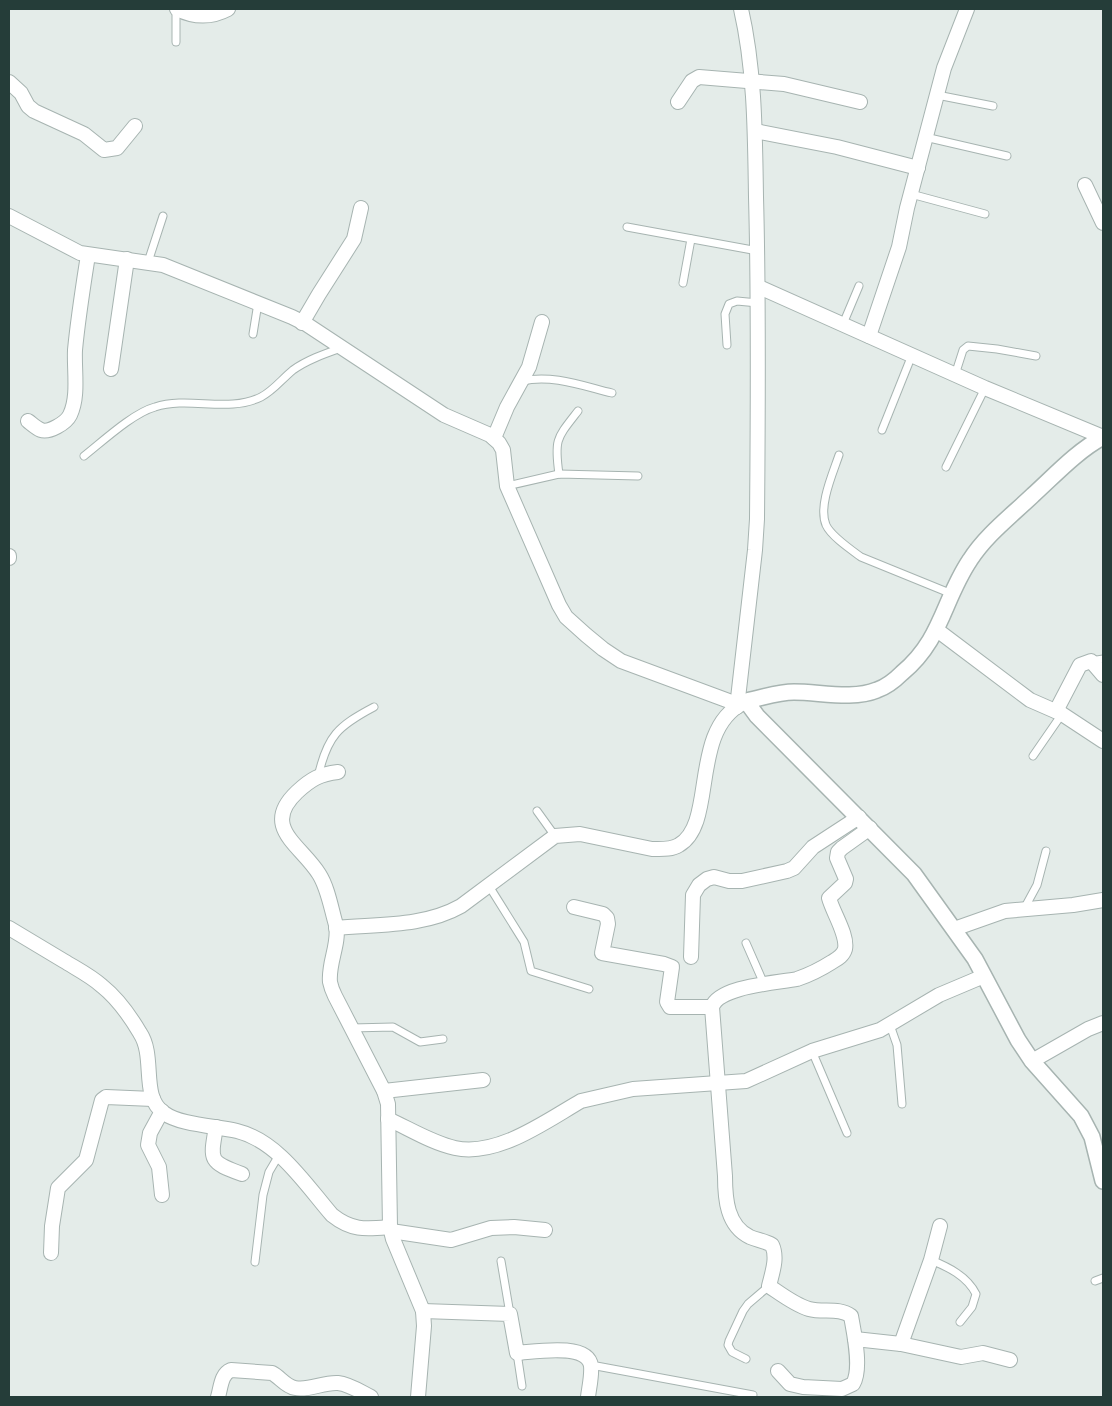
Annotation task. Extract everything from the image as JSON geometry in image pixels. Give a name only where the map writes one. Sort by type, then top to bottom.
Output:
[{"type":"street","points":[[176,9],[193,15],[207,17],[228,9]]},
{"type":"street","points":[[740,704],[756,535],[759,287],[752,82],[741,9]]},
{"type":"street","points":[[869,336],[899,246],[910,194],[944,68],[967,9]]},
{"type":"street","points":[[678,102],[692,81],[699,77],[784,84],[860,102]]},
{"type":"street","points":[[9,82],[22,93],[28,106],[34,111],[84,134],[104,150],[116,148],[135,126]]},
{"type":"street","points":[[754,130],[837,147],[918,168]]},
{"type":"street","points":[[1085,184],[1103,223]]},
{"type":"street","points":[[302,323],[354,239],[361,208]]},
{"type":"street","points":[[9,216],[80,253],[148,262],[176,269],[302,323],[444,415],[499,442],[503,450],[507,486],[566,617],[602,649],[622,660],[740,704],[758,716],[914,874],[954,929],[984,976],[1018,1040],[1032,1061],[1066,1097],[1087,1125],[1092,1137],[1103,1181]]},
{"type":"street","points":[[28,421],[42,430],[50,430],[69,417],[75,389],[75,353],[88,255]]},
{"type":"street","points":[[112,369],[127,259]]},
{"type":"street","points":[[759,287],[985,388],[1103,437]]},
{"type":"street","points":[[494,438],[503,415],[533,357],[542,322]]},
{"type":"street","points":[[336,928],[413,922],[452,912],[555,836],[580,834],[652,849],[665,849],[678,845],[690,835],[696,820],[712,742],[717,729],[740,704],[781,693],[862,695],[878,690],[910,667],[929,644],[961,576],[978,549],[1062,469],[1103,437]]},
{"type":"street","points":[[937,630],[1030,700],[1059,713],[1103,741]]},
{"type":"street","points":[[1059,713],[1080,665],[1097,660],[1103,675]]},
{"type":"street","points":[[338,772],[323,774],[303,786],[289,800],[283,810],[282,821],[294,846],[318,872],[323,882],[336,928],[336,942],[330,968],[330,982],[335,996],[384,1091],[388,1104],[391,1229],[393,1240],[423,1311],[424,1326],[418,1397]]},
{"type":"street","points":[[691,957],[693,895],[698,885],[714,877],[729,881],[742,881],[787,871],[794,868],[813,847],[859,817]]},
{"type":"street","points":[[778,1370],[790,1384],[803,1387],[842,1389],[853,1384],[857,1376],[855,1339],[851,1316],[846,1312],[808,1309],[768,1286],[775,1262],[772,1245],[750,1237],[740,1230],[731,1217],[727,1206],[712,1007],[719,998],[737,990],[798,978],[820,970],[842,956],[845,950],[845,939],[829,898],[846,883],[837,858],[838,852],[870,828]]},
{"type":"street","points":[[954,929],[1005,911],[1074,905],[1103,900]]},
{"type":"street","points":[[574,907],[603,914],[607,918],[608,924],[602,953],[672,967],[667,1002],[670,1007],[712,1007]]},
{"type":"street","points":[[9,928],[87,975],[112,995],[140,1033],[146,1045],[149,1056],[150,1086],[153,1099],[162,1111],[176,1119],[238,1131],[267,1144],[280,1155],[332,1215],[341,1222],[352,1227],[364,1229],[391,1229],[451,1240],[491,1228],[514,1227],[545,1230]]},
{"type":"street","points":[[388,1119],[435,1141],[455,1148],[471,1150],[503,1143],[592,1097],[633,1088],[718,1084],[746,1080],[812,1051],[880,1030],[939,995],[984,976]]},
{"type":"street","points":[[1032,1061],[1088,1029],[1103,1023]]},
{"type":"street","points":[[384,1091],[483,1080]]},
{"type":"street","points":[[52,1253],[52,1226],[58,1188],[86,1160],[102,1100],[106,1097],[153,1099]]},
{"type":"street","points":[[162,1111],[150,1133],[148,1145],[159,1167],[162,1195]]},
{"type":"street","points":[[216,1127],[212,1146],[214,1162],[242,1174]]},
{"type":"street","points":[[901,1344],[931,1260],[940,1226]]},
{"type":"street","points":[[423,1311],[510,1314],[517,1353],[567,1350],[579,1352],[587,1357],[591,1365],[588,1397]]},
{"type":"street","points":[[855,1339],[901,1344],[961,1357],[983,1353],[1010,1360]]},
{"type":"street","points":[[218,1397],[224,1376],[226,1372],[231,1370],[272,1373],[293,1388],[303,1389],[339,1383],[371,1397]]},
{"type":"lane","points":[[176,9],[176,42]]},
{"type":"lane","points":[[937,95],[993,106]]},
{"type":"lane","points":[[926,137],[1007,156]]},
{"type":"lane","points":[[910,194],[986,214]]},
{"type":"lane","points":[[148,262],[163,216]]},
{"type":"lane","points":[[627,227],[758,251]]},
{"type":"lane","points":[[683,284],[691,239]]},
{"type":"lane","points":[[843,324],[859,286]]},
{"type":"lane","points":[[727,345],[725,314],[729,304],[737,302],[758,304]]},
{"type":"lane","points":[[253,334],[258,303]]},
{"type":"lane","points":[[955,374],[963,350],[968,346],[997,348],[1036,356]]},
{"type":"lane","points":[[84,456],[141,413],[157,406],[187,403],[233,404],[249,401],[261,397],[308,361],[341,348]]},
{"type":"lane","points":[[882,430],[912,354]]},
{"type":"lane","points":[[522,381],[533,379],[557,380],[612,393]]},
{"type":"lane","points":[[946,467],[985,388]]},
{"type":"lane","points":[[559,474],[556,452],[557,439],[578,411]]},
{"type":"lane","points":[[839,455],[827,492],[824,515],[826,525],[848,547],[861,556],[953,594]]},
{"type":"lane","points":[[507,486],[559,474],[638,476]]},
{"type":"lane","points":[[318,776],[322,757],[330,740],[351,720],[374,707]]},
{"type":"lane","points":[[1034,756],[1059,713]]},
{"type":"lane","points":[[537,811],[555,836]]},
{"type":"lane","points":[[1024,908],[1036,886],[1046,852]]},
{"type":"lane","points":[[488,886],[524,942],[531,971],[589,989]]},
{"type":"lane","points":[[746,943],[764,985]]},
{"type":"lane","points":[[890,1025],[897,1045],[902,1104]]},
{"type":"lane","points":[[352,1028],[393,1027],[420,1042],[443,1039]]},
{"type":"lane","points":[[812,1051],[847,1133]]},
{"type":"lane","points":[[255,1262],[263,1195],[268,1172],[280,1155]]},
{"type":"lane","points":[[931,1260],[961,1276],[976,1294],[972,1307],[960,1322]]},
{"type":"lane","points":[[501,1261],[510,1314]]},
{"type":"lane","points":[[1095,1281],[1103,1278]]},
{"type":"lane","points":[[746,1359],[732,1352],[728,1345],[729,1341],[743,1311],[768,1286]]},
{"type":"lane","points":[[517,1353],[522,1386]]},
{"type":"lane","points":[[591,1365],[753,1395]]}]
